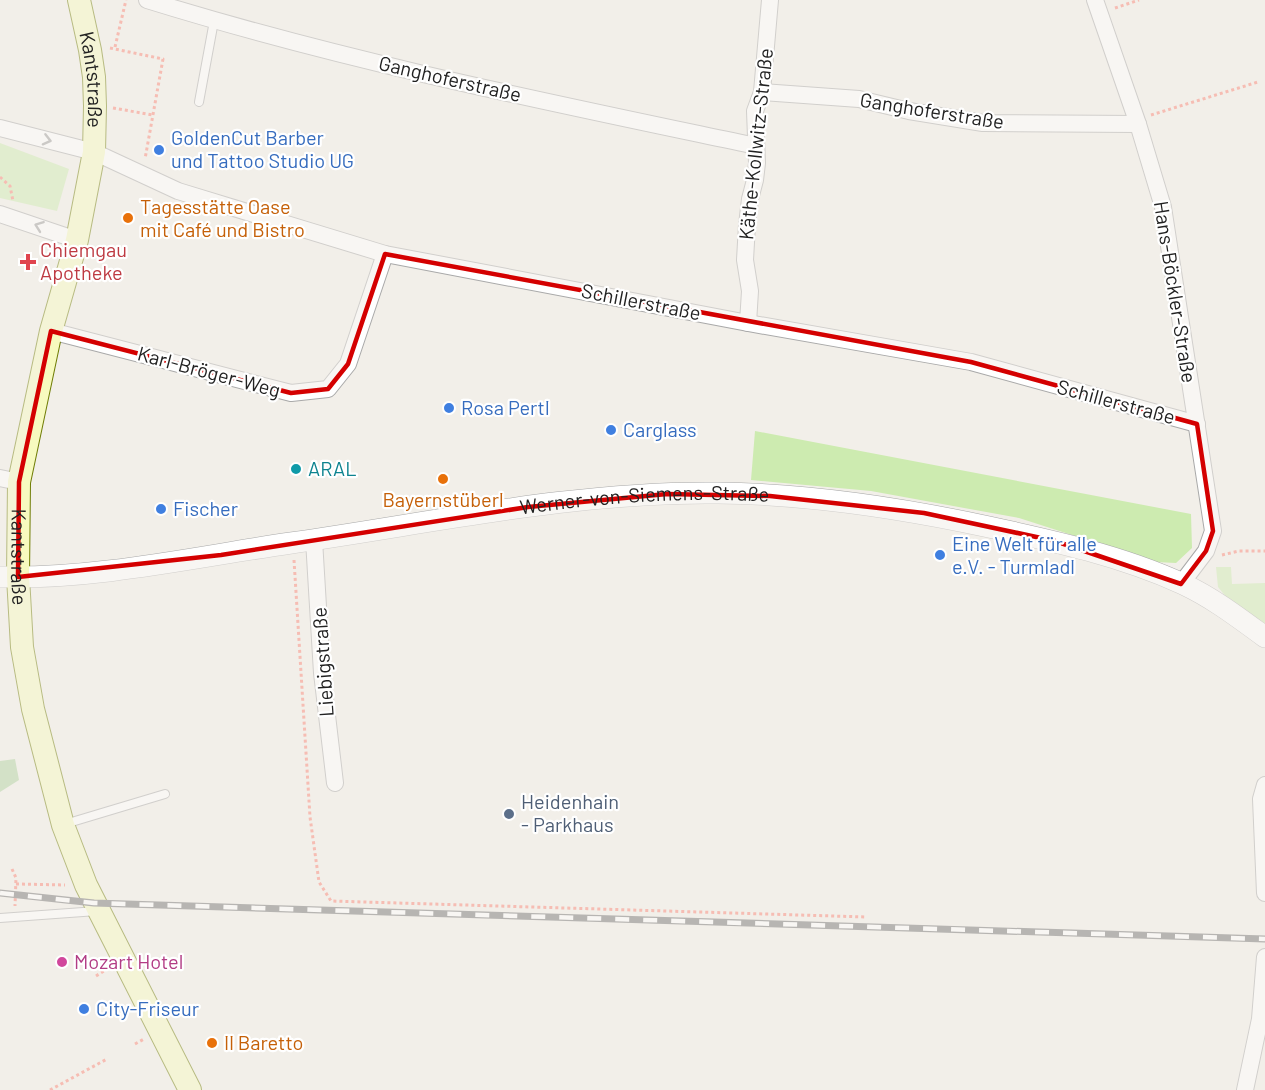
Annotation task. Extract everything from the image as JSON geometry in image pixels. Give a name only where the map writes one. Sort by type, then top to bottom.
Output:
[{"type":"main road","name":"Kantstraße","points":[[79,0],[90,50],[95,106],[94,152],[77,240],[10,480],[9,577],[33,709],[63,825],[97,910],[190,1090]]},
{"type":"street","name":"Ganghoferstraße","points":[[147,0],[214,21],[476,86],[756,146]]},
{"type":"street","name":"Käthe-Kollwitz-Straße","points":[[748,323],[750,291],[745,261],[747,225],[757,163],[755,111],[762,92],[770,0]]},
{"type":"street","name":"Hans-Böckler-Straße","points":[[1097,7],[1137,122],[1163,207],[1213,531],[1206,551],[1181,584]]},
{"type":"street","name":"Ganghoferstraße","points":[[762,92],[859,99],[909,111],[983,123],[1137,122]]},
{"type":"street","name":"Schillerstraße","points":[[0,128],[94,152],[178,191],[385,254],[748,323],[971,362],[1197,424]]},
{"type":"street","points":[[8,216],[77,240]]},
{"type":"street","name":"Karl-Bröger-Weg","points":[[51,331],[291,393],[328,389],[348,364],[385,254]]},
{"type":"street","name":"Werner-von-Siemens-Straße","points":[[9,577],[84,574],[550,504],[614,497],[718,493],[865,504],[924,513],[1055,542],[1127,563],[1181,584],[1213,600],[1265,637]]},
{"type":"street","name":"Liebigstraße","points":[[314,540],[322,673],[334,783]]},
{"type":"street","points":[[1265,785],[1261,799],[1265,893]]},
{"type":"street","points":[[1245,1090],[1260,1019],[1265,957]]},
{"type":"lane","points":[[199,102],[214,21]]},
{"type":"lane","points":[[63,825],[165,794]]},
{"type":"lane","points":[[0,918],[97,910]]},
{"type":"path","points":[[115,47],[126,0]]},
{"type":"path","points":[[1097,7],[1139,0]]},
{"type":"path","points":[[90,50],[115,47],[163,59],[142,173],[139,173]]},
{"type":"path","points":[[1137,122],[1258,82]]},
{"type":"path","points":[[95,106],[153,115]]},
{"type":"path","points":[[0,177],[10,186],[8,216]]},
{"type":"path","points":[[292,543],[310,817],[319,882],[332,901],[866,917]]},
{"type":"path","points":[[1206,551],[1224,555],[1239,551],[1265,551]]},
{"type":"path","points":[[8,909],[15,908],[16,878],[12,869]]},
{"type":"path","points":[[16,884],[86,885]]},
{"type":"path","points":[[50,1090],[107,1059]]},
{"type":"highlighted area","points":[[385,254],[971,362],[1197,424],[1213,531],[1206,551],[1181,584],[1055,541],[924,513],[770,496],[667,494],[528,507],[221,555],[18,577],[19,482],[51,331],[291,393],[328,389],[348,364]]},
{"type":"green space","points":[[0,143],[69,169],[57,211],[0,198]]},
{"type":"green space","points":[[755,431],[1191,514],[1192,548],[1176,563],[1156,562],[1019,518],[871,491],[751,480]]},
{"type":"green space","points":[[1216,567],[1231,567],[1232,584],[1265,583],[1265,624],[1231,603],[1218,587]]},
{"type":"green space","points":[[15,759],[19,780],[0,792],[0,761]]},
{"type":"railway","points":[[0,893],[94,903],[1265,939]]},
{"type":"place","name":"GoldenCut Barber und Tattoo Studio UG","points":[[159,150]]},
{"type":"place","name":"Tagesstätte Oase mit Café und Bistro","points":[[128,218]]},
{"type":"place","name":"Chiemgau Apotheke","points":[[28,262]]},
{"type":"place","name":"Rosa Pertl","points":[[449,408]]},
{"type":"place","name":"Carglass","points":[[611,430]]},
{"type":"place","name":"ARAL","points":[[296,469]]},
{"type":"place","name":"Bayernstüberl","points":[[443,479]]},
{"type":"place","name":"Fischer","points":[[161,509]]},
{"type":"place","name":"Eine Welt für alle e.V. - Turmladl","points":[[940,555]]},
{"type":"place","name":"Heidenhain - Parkhaus","points":[[509,814]]},
{"type":"place","name":"Mozart Hotel","points":[[62,962]]},
{"type":"place","name":"City-Friseur","points":[[84,1009]]},
{"type":"place","name":"Il Baretto","points":[[212,1043]]}]
